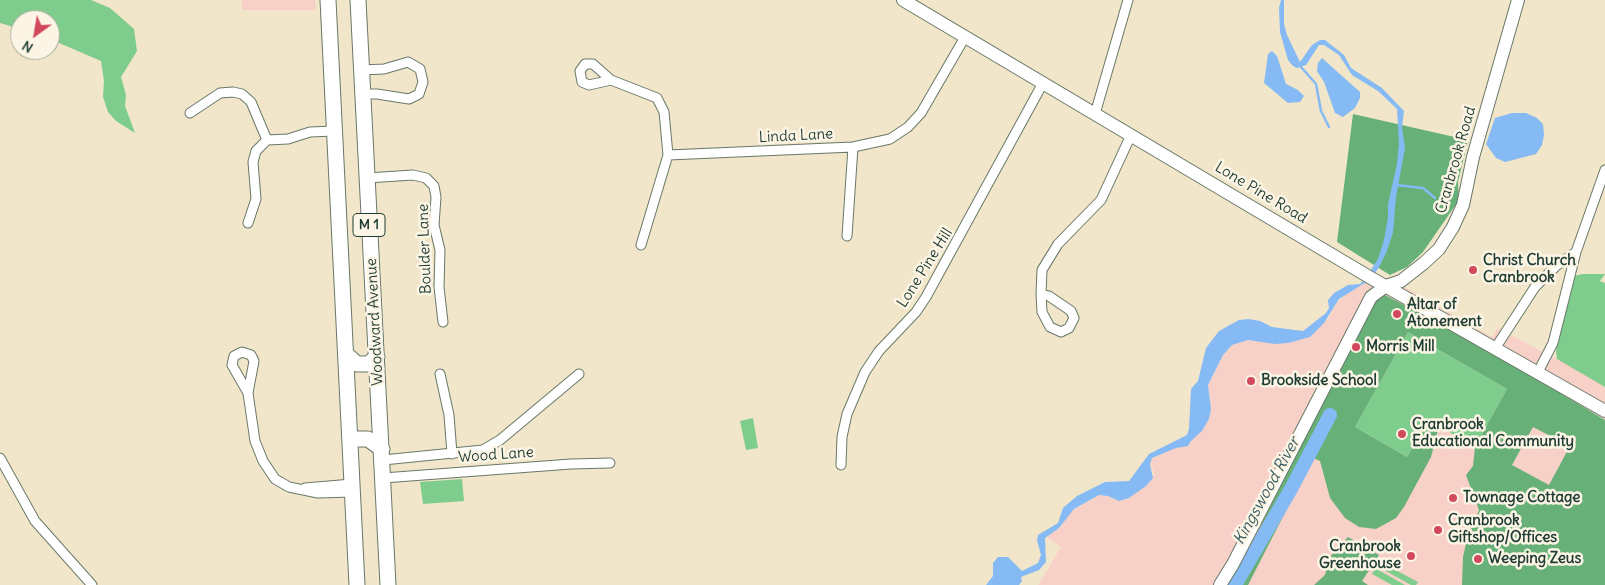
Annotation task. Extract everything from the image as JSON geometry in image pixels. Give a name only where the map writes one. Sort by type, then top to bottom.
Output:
[{"type":"main road","name":"Woodward Avenue","points":[[328,0],[357,585]]},
{"type":"main road","name":"Woodward Avenue","points":[[358,0],[388,585]]},
{"type":"main road","points":[[346,354],[357,364],[368,364],[377,357]]},
{"type":"main road","points":[[350,439],[368,439],[382,454]]},
{"type":"street","name":"Lone Pine Road","points":[[903,0],[1371,278],[1605,411]]},
{"type":"street","points":[[1095,114],[1128,0]]},
{"type":"street","name":"Cranbrook Road","points":[[1220,585],[1233,564],[1371,297],[1386,286],[1401,281],[1434,255],[1446,240],[1459,215],[1473,157],[1518,0]]},
{"type":"street","name":"Linda Lane","points":[[668,155],[853,147],[890,139],[915,120],[965,37]]},
{"type":"street","points":[[361,70],[384,69],[408,62],[420,69],[423,82],[419,94],[409,99],[377,94],[363,94]]},
{"type":"street","points":[[611,80],[651,95],[660,102],[664,112],[668,155],[641,245]]},
{"type":"street","name":"Lone Pine Hill","points":[[841,465],[844,426],[850,404],[865,372],[879,350],[924,301],[976,209],[1043,83]]},
{"type":"street","points":[[190,113],[220,93],[233,92],[242,94],[248,98],[267,140]]},
{"type":"street","points":[[248,223],[256,199],[252,162],[256,151],[267,140],[288,139],[310,132],[334,131]]},
{"type":"street","points":[[1040,294],[1049,296],[1071,311],[1074,318],[1069,328],[1061,332],[1050,327],[1042,312],[1040,294],[1044,264],[1058,244],[1101,200],[1131,135]]},
{"type":"street","points":[[847,236],[853,147]]},
{"type":"street","points":[[1538,372],[1553,344],[1576,252],[1605,170]]},
{"type":"street","name":"Boulder Lane","points":[[367,178],[413,175],[426,178],[434,186],[436,197],[434,225],[440,250],[439,287],[443,322]]},
{"type":"street","points":[[1496,348],[1535,287],[1556,266],[1576,252]]},
{"type":"street","points":[[440,374],[448,415],[452,454]]},
{"type":"street","points":[[382,454],[452,454],[483,450],[492,446],[561,391],[579,374]]},
{"type":"street","points":[[248,393],[254,434],[263,462],[279,482],[297,489],[352,488]]},
{"type":"street","points":[[0,458],[35,521],[92,585]]},
{"type":"street","name":"Wood Lane","points":[[383,478],[570,464],[610,463]]},
{"type":"shaded area","points":[[242,0],[315,0],[316,10],[242,10]]},
{"type":"shaded area","name":"Cranbrook Educational Community","points":[[1392,280],[1492,337],[1498,328],[1556,359],[1556,350],[1605,313],[1605,585],[1038,585],[1061,547],[1046,537],[1059,528],[1070,512],[1099,495],[1108,496],[1119,501],[1129,498],[1146,486],[1154,474],[1150,462],[1152,458],[1176,448],[1188,446],[1202,431],[1209,419],[1211,409],[1208,385],[1223,355],[1232,345],[1248,340],[1288,343],[1328,319],[1337,302],[1348,293],[1368,281]]},
{"type":"green space","points":[[0,0],[91,0],[110,8],[134,29],[137,51],[121,77],[126,95],[125,106],[135,133],[116,121],[108,112],[103,97],[104,81],[101,61],[60,43],[60,10],[10,10],[10,26],[0,23]]},
{"type":"green space","points":[[1353,114],[1468,140],[1458,182],[1459,200],[1423,252],[1407,267],[1390,275],[1337,242]]},
{"type":"green space","points":[[1605,274],[1600,281],[1605,283],[1605,387],[1557,359],[1556,351],[1573,276]]},
{"type":"green space","points":[[1385,295],[1485,348],[1605,420],[1605,585],[1462,585],[1463,557],[1467,539],[1479,510],[1466,475],[1473,466],[1475,447],[1507,389],[1408,332],[1355,427],[1407,457],[1429,420],[1439,426],[1431,457],[1404,507],[1396,518],[1376,529],[1359,527],[1345,518],[1330,498],[1320,461],[1313,458],[1248,585],[1228,585],[1234,579],[1369,311],[1377,300]],"holes":[[[1533,427],[1570,446],[1549,485],[1512,465]]]},
{"type":"green space","points":[[1408,332],[1507,389],[1475,447],[1429,420],[1407,457],[1355,427]]},
{"type":"green space","points":[[753,418],[758,448],[746,450],[740,421]]},
{"type":"green space","points":[[462,479],[464,501],[423,504],[420,482]]},
{"type":"green space","points":[[1348,537],[1379,555],[1362,581],[1368,585],[1314,585],[1325,575],[1329,558]]},
{"type":"green space","points":[[1379,561],[1418,582],[1416,585],[1411,585],[1377,566]]},
{"type":"green space","points":[[1375,568],[1405,585],[1392,585],[1372,574]]},
{"type":"water","points":[[1281,0],[1284,0],[1284,24],[1287,35],[1300,62],[1312,45],[1320,40],[1325,40],[1344,55],[1351,68],[1382,88],[1404,111],[1402,127],[1405,148],[1396,197],[1393,233],[1378,269],[1368,281],[1339,299],[1324,323],[1310,337],[1288,343],[1275,344],[1248,340],[1232,345],[1223,355],[1208,385],[1211,409],[1209,419],[1202,431],[1188,446],[1176,448],[1152,458],[1150,464],[1153,478],[1146,486],[1129,498],[1119,501],[1108,496],[1099,495],[1074,509],[1059,528],[1045,538],[1046,562],[1039,570],[1021,577],[1022,581],[1019,585],[986,585],[993,576],[993,563],[998,557],[1008,557],[1022,571],[1038,563],[1041,555],[1037,540],[1038,535],[1058,523],[1063,508],[1077,496],[1105,482],[1129,481],[1149,454],[1187,435],[1191,389],[1198,381],[1206,348],[1219,331],[1239,320],[1249,319],[1260,321],[1272,327],[1303,331],[1326,313],[1329,308],[1328,300],[1334,293],[1348,285],[1360,284],[1378,259],[1384,240],[1388,204],[1397,164],[1399,143],[1397,109],[1378,91],[1352,75],[1339,55],[1324,45],[1319,45],[1306,65],[1297,68],[1293,66],[1288,60],[1280,32],[1279,8]]},
{"type":"water","points":[[1272,51],[1277,56],[1286,84],[1298,90],[1304,96],[1300,102],[1288,103],[1264,83],[1268,54]]},
{"type":"water","points":[[1322,58],[1360,92],[1360,98],[1355,108],[1343,117],[1335,113],[1324,82],[1317,71],[1318,63]]},
{"type":"water","points":[[1512,113],[1526,113],[1537,118],[1543,124],[1544,135],[1542,145],[1536,154],[1505,162],[1496,158],[1486,144],[1495,118]]},
{"type":"waterway","points":[[1301,67],[1316,84],[1321,111],[1329,127]]},
{"type":"waterway","points":[[1396,185],[1423,188],[1435,198]]},
{"type":"waterway","name":"Kingswood River","points":[[1235,585],[1291,489],[1330,415]]},
{"type":"place","name":"Christ Church Cranbrook","points":[[1473,270]]},
{"type":"place","name":"Altar of Atonement","points":[[1397,314]]},
{"type":"place","name":"Morris Mill","points":[[1356,347]]},
{"type":"place","name":"Brookside School","points":[[1251,381]]},
{"type":"place","name":"Cranbrook Educational Community","points":[[1402,434]]},
{"type":"place","name":"Townage Cottage","points":[[1453,498]]},
{"type":"place","name":"Cranbrook Giftshop/Offices","points":[[1438,530]]},
{"type":"place","name":"Cranbrook Greenhouse","points":[[1411,556]]},
{"type":"place","name":"Weeping Zeus","points":[[1478,559]]}]
